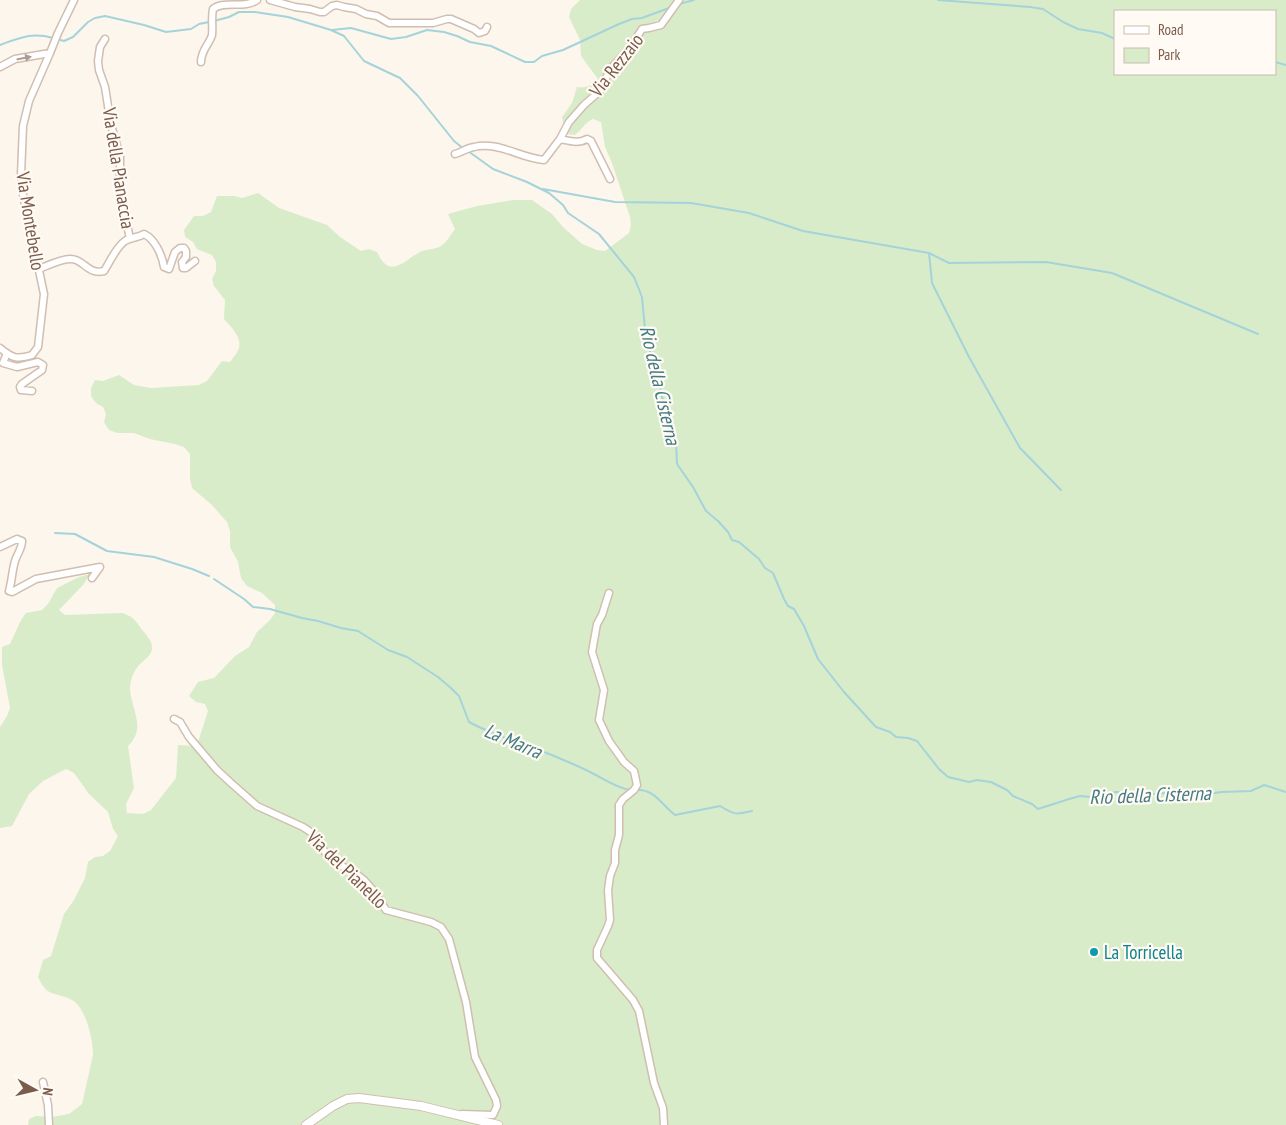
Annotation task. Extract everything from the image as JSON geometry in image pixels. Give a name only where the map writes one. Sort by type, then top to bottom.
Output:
[{"type":"street","name":"Via Montebello","points":[[0,348],[16,358],[22,358],[32,356],[38,347],[44,294],[23,195],[21,175],[23,126],[28,101],[74,0]]},
{"type":"street","points":[[202,62],[203,51],[211,38],[213,9],[220,4],[251,3],[257,0]]},
{"type":"street","points":[[270,0],[320,12],[324,12],[332,6],[344,7],[377,16],[389,23],[433,23],[451,19],[479,33],[485,31],[486,27]]},
{"type":"street","name":"Via Rezzaio","points":[[462,151],[474,147],[493,146],[544,160],[560,139],[569,122],[601,90],[602,83],[610,70],[630,48],[642,29],[661,25],[679,0]]},
{"type":"street","name":"Via della Pianaccia","points":[[105,39],[100,47],[99,70],[106,87],[112,125],[120,156],[120,189],[130,239]]},
{"type":"street","points":[[0,67],[15,59],[50,53]]},
{"type":"street","points":[[560,139],[575,142],[582,142],[587,139],[592,141],[610,179]]},
{"type":"street","points":[[39,269],[67,258],[74,259],[91,271],[104,271],[124,241],[144,234],[147,234],[160,254],[166,269],[169,269],[175,252],[180,248],[184,248],[186,251],[186,257],[182,262],[183,268],[186,268],[194,261]]},
{"type":"street","points":[[7,353],[1,363],[17,367],[38,362],[44,366],[42,370],[20,387],[20,390],[32,391]]},
{"type":"street","points":[[0,547],[16,539],[22,541],[22,548],[15,560],[9,590],[12,592],[36,579],[100,567],[92,578]]},
{"type":"street","points":[[609,593],[597,624],[592,652],[604,690],[599,720],[608,741],[624,762],[634,771],[637,785],[619,805],[619,835],[615,850],[615,863],[610,876],[608,890],[610,920],[597,950],[597,958],[633,1000],[639,1011],[654,1083],[664,1108],[664,1125]]},
{"type":"street","name":"Via del Pianello","points":[[174,719],[180,722],[189,737],[230,783],[257,806],[312,833],[327,855],[364,880],[386,910],[431,922],[441,927],[445,932],[449,939],[466,1002],[475,1057],[496,1100],[497,1106],[493,1115],[454,1114]]},
{"type":"street","points":[[43,1082],[48,1105],[49,1125]]},
{"type":"street","points":[[306,1125],[333,1106],[347,1100],[359,1098],[404,1104],[498,1125]]},
{"type":"green space","points":[[580,0],[1286,0],[1286,1125],[28,1125],[29,1119],[36,1116],[52,1117],[69,1114],[82,1104],[93,1055],[88,1024],[77,1004],[66,997],[49,992],[38,977],[43,960],[51,956],[64,914],[74,900],[85,878],[88,862],[110,851],[118,836],[113,829],[108,812],[89,794],[74,773],[66,769],[43,781],[29,794],[12,826],[0,828],[0,727],[10,708],[2,665],[2,647],[10,644],[26,613],[42,610],[48,604],[57,588],[79,577],[90,574],[83,585],[59,610],[65,615],[122,613],[136,621],[150,640],[152,649],[150,655],[136,669],[131,682],[130,689],[137,725],[134,739],[128,746],[134,788],[126,804],[127,813],[143,814],[151,810],[176,778],[178,745],[195,746],[199,739],[208,711],[205,704],[196,702],[189,696],[198,682],[214,678],[235,656],[249,647],[257,632],[275,613],[275,605],[262,593],[247,586],[241,578],[238,562],[230,547],[230,531],[227,522],[212,505],[192,488],[190,454],[184,447],[175,444],[150,439],[134,433],[117,433],[109,430],[104,422],[106,414],[103,407],[96,403],[91,396],[91,388],[95,380],[103,381],[119,375],[134,385],[151,388],[199,385],[207,381],[222,361],[230,362],[237,353],[240,344],[239,340],[224,319],[225,300],[214,286],[212,279],[216,271],[216,262],[212,255],[197,249],[193,242],[185,237],[184,230],[194,216],[203,216],[211,212],[217,196],[242,198],[258,193],[279,208],[327,225],[340,237],[361,251],[369,249],[377,252],[387,265],[392,267],[422,251],[434,249],[444,243],[455,229],[448,214],[477,206],[513,200],[532,200],[552,214],[582,244],[597,250],[605,251],[629,233],[630,217],[605,147],[601,122],[593,119],[575,135],[566,134],[562,117],[572,103],[577,87],[589,86],[598,79],[581,56],[580,40],[569,17],[571,9]]},
{"type":"waterway","points":[[679,4],[694,0]]},
{"type":"waterway","points":[[938,0],[1043,9],[1078,29],[1102,33],[1114,39]]},
{"type":"waterway","points":[[332,30],[351,28],[391,39],[406,37],[427,30],[444,32],[470,42],[491,46],[525,62],[534,62],[542,56],[563,50],[619,24],[669,8]]},
{"type":"waterway","name":"Rio della Cisterna","points":[[214,21],[239,12],[255,12],[288,17],[331,30],[344,36],[364,61],[400,78],[418,96],[454,141],[464,149]]},
{"type":"waterway","name":"Rio della Cisterna","points":[[57,39],[64,41],[73,37],[88,22],[105,16],[166,32],[191,29],[199,24],[209,22]]},
{"type":"waterway","name":"Rio della Cisterna","points":[[0,45],[32,36],[53,38]]},
{"type":"waterway","points":[[1276,62],[1286,65]]},
{"type":"waterway","name":"Rio della Cisterna","points":[[468,151],[493,169],[549,193],[563,205],[568,213],[599,234],[634,277],[642,297],[646,340],[657,372],[669,430],[676,442],[677,464],[693,487],[706,511],[728,532],[732,540],[739,542],[759,559],[765,568],[773,573],[788,606],[794,609],[804,626],[818,659],[844,692],[876,727],[890,732],[896,737],[917,741],[939,769],[948,777],[969,782],[977,780],[991,782],[1038,809],[1080,796],[1091,797],[1116,792],[1156,794],[1195,790],[1209,794],[1251,791],[1264,785],[1286,792]]},
{"type":"waterway","points":[[543,189],[615,202],[691,203],[749,213],[803,231],[929,253],[949,263],[1046,262],[1112,273],[1258,334]]},
{"type":"waterway","points":[[929,253],[932,283],[969,357],[1020,448],[1061,490]]},
{"type":"waterway","points":[[55,533],[75,534],[107,551],[154,557],[209,576]]},
{"type":"waterway","name":"La Marra","points":[[214,579],[253,607],[270,609],[358,631],[388,650],[407,657],[438,677],[459,696],[469,722],[491,733],[559,758],[615,785],[630,790]]},
{"type":"waterway","name":"La Marra","points":[[638,790],[644,790],[654,795],[675,815],[720,806],[735,813],[752,811]]},
{"type":"place","name":"La Torricella","points":[[1094,952]]}]
